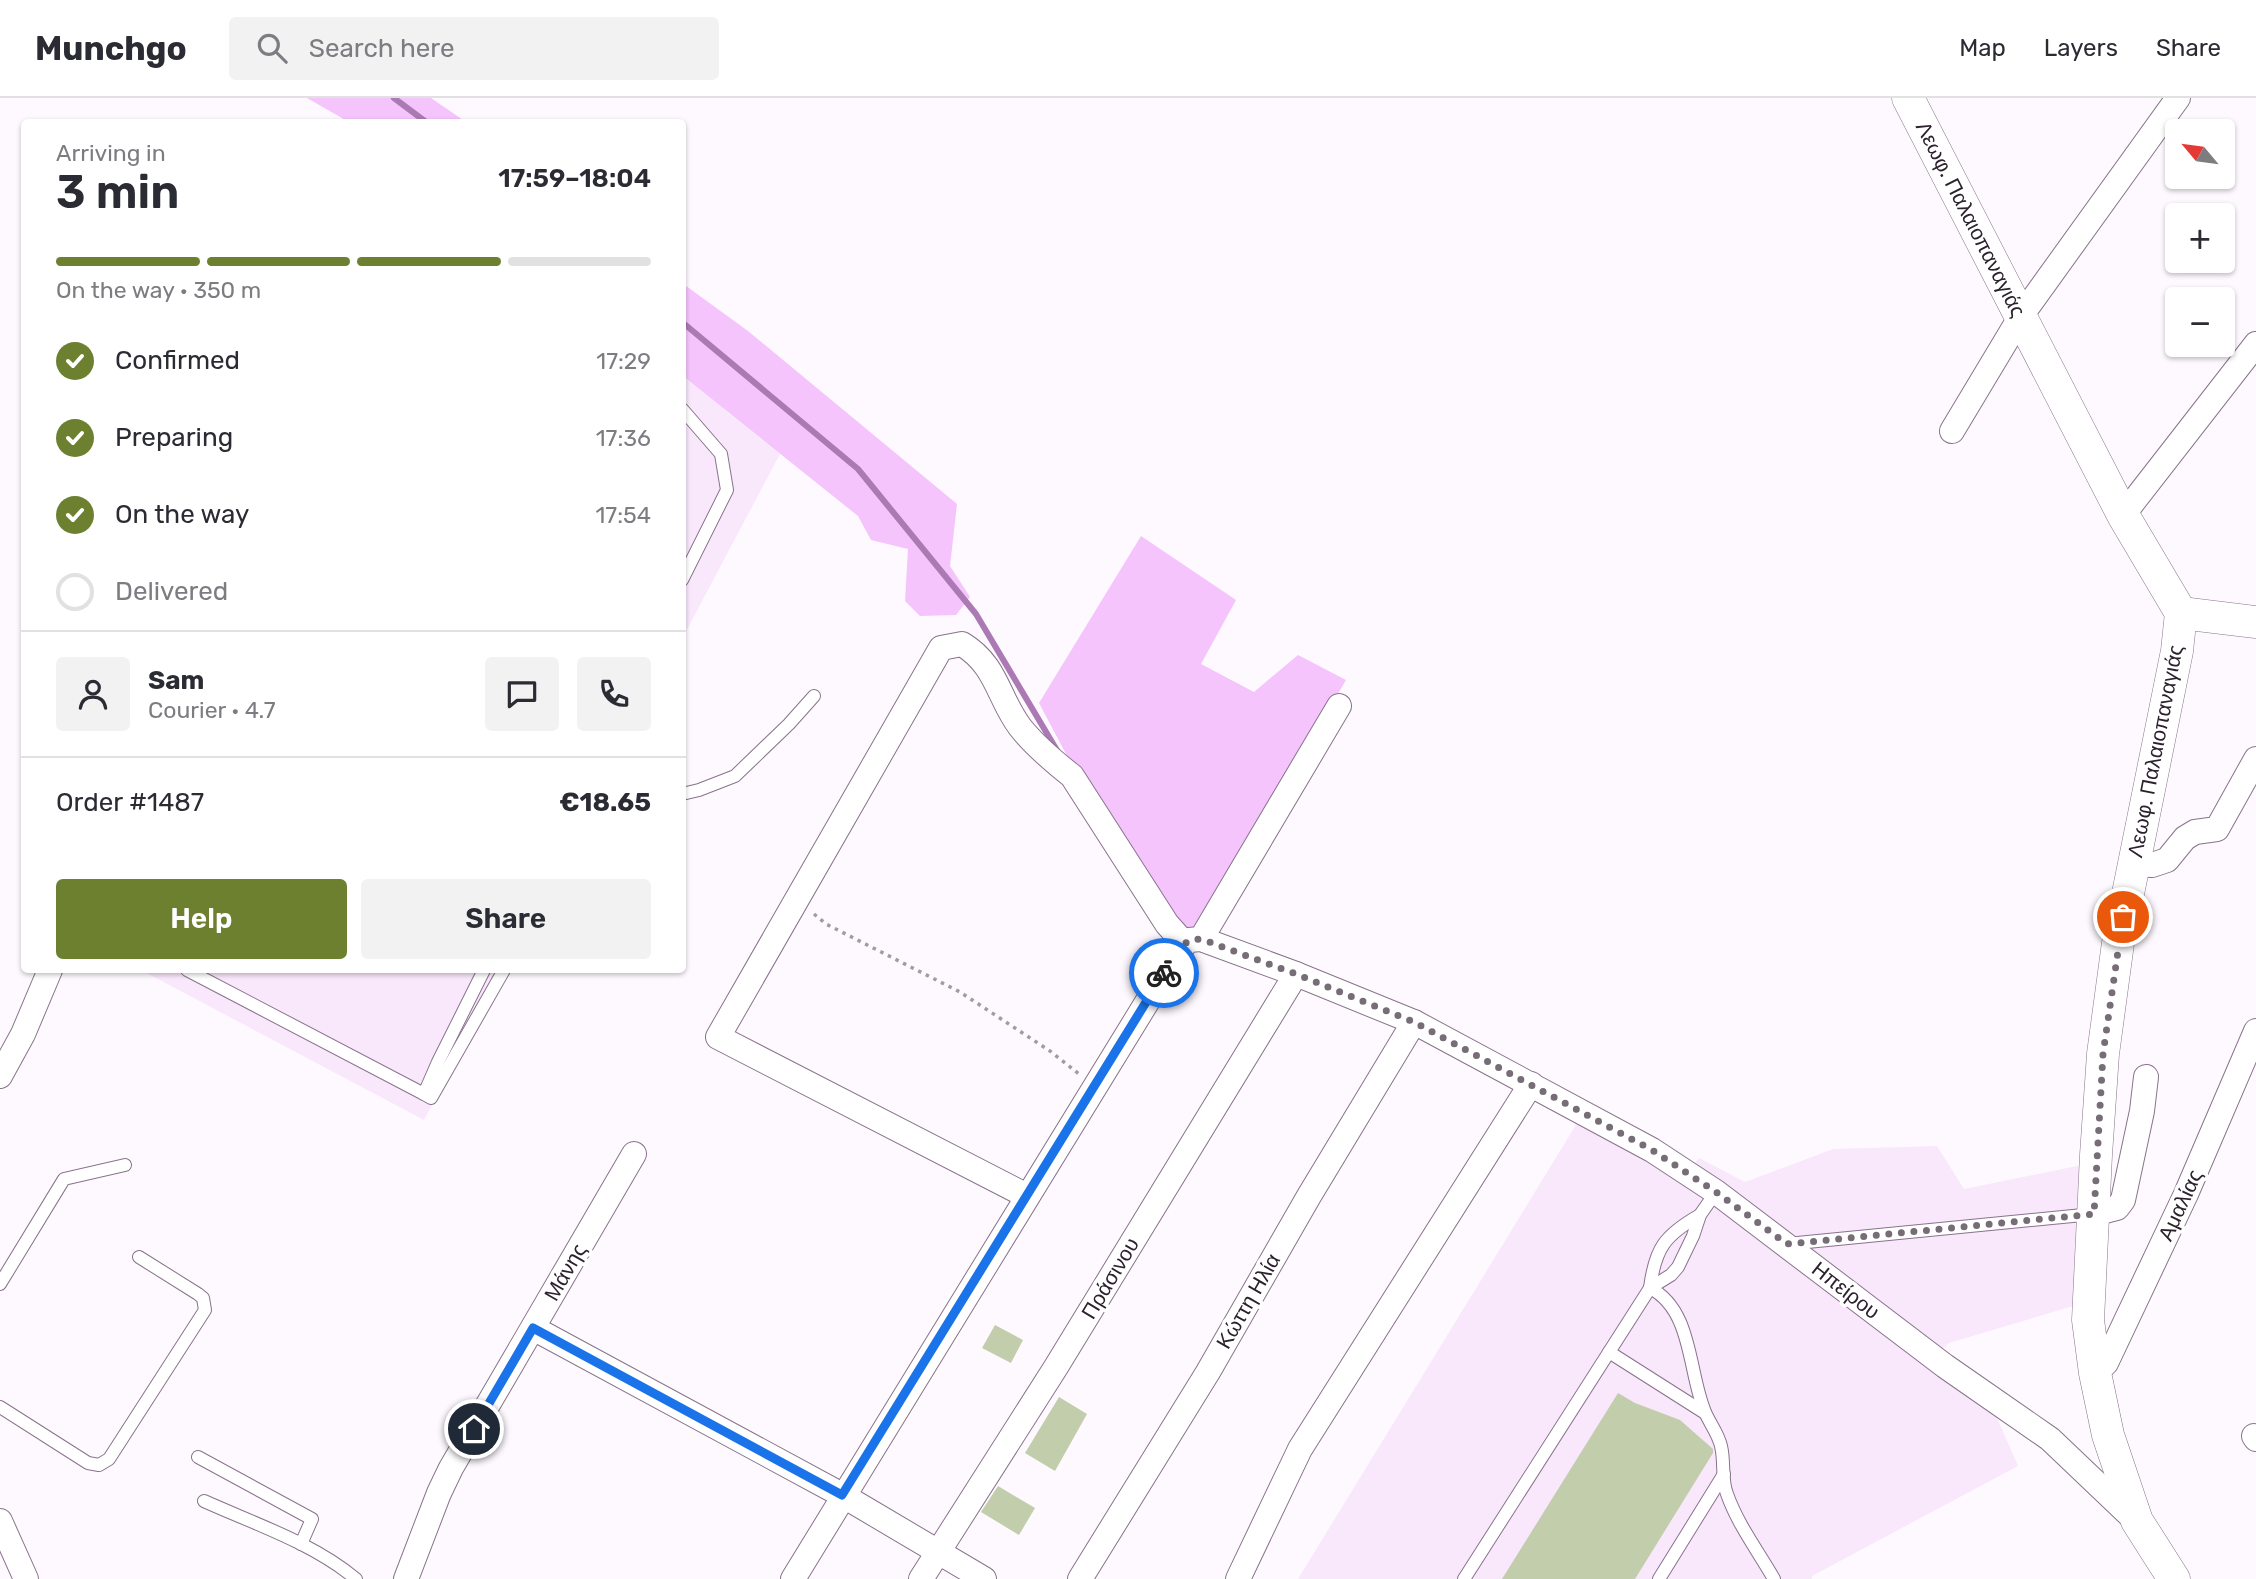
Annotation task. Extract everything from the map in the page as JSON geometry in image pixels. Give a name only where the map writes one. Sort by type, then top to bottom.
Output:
[{"type":"street","name":"Λεωφ. Παλαιοπαναγιάς","points":[[1908,98],[2123,515],[2181,612],[2177,651],[2118,943],[2103,1054],[2088,1320],[2095,1373],[2108,1435],[2137,1521],[2174,1579]]},
{"type":"street","points":[[1952,431],[2021,316],[2178,98]]},
{"type":"street","points":[[2123,515],[2256,344]]},
{"type":"street","points":[[2181,612],[2256,622]]},
{"type":"street","points":[[1027,1196],[718,1037],[941,648],[962,644],[976,653],[989,669],[1019,726],[1049,758],[1072,776],[1167,923],[1191,941]]},
{"type":"street","points":[[793,1579],[1095,1086],[1191,941],[1339,706]]},
{"type":"street","points":[[2132,864],[2152,865],[2167,860],[2185,838],[2195,832],[2217,829],[2256,759]]},
{"type":"street","name":"Ηπείρου","points":[[1191,941],[1296,974],[1414,1022],[1652,1150],[1716,1192],[1945,1366],[2050,1439],[2137,1521]]},
{"type":"street","points":[[0,1076],[23,1034],[49,973]]},
{"type":"street","name":"Πράσινου","points":[[922,1579],[1056,1367],[1296,974]]},
{"type":"street","name":"Κώττη Ηλία","points":[[1080,1579],[1208,1372],[1309,1196],[1414,1022]]},
{"type":"street","name":"Αμαλίας","points":[[2095,1373],[2106,1363],[2186,1194],[2256,1031]]},
{"type":"street","points":[[2094,1214],[2117,1208],[2123,1200],[2142,1111],[2146,1077]]},
{"type":"street","points":[[1238,1579],[1300,1449],[1531,1084]]},
{"type":"street","name":"Μάνης","points":[[406,1579],[439,1493],[634,1154]]},
{"type":"street","points":[[533,1328],[842,1495],[984,1579]]},
{"type":"street","points":[[0,1521],[26,1579]]},
{"type":"lane","points":[[686,415],[721,454],[727,490],[686,572]]},
{"type":"lane","points":[[686,793],[735,776],[814,696]]},
{"type":"lane","points":[[193,973],[431,1098],[502,973]]},
{"type":"lane","points":[[424,1094],[482,973]]},
{"type":"lane","points":[[0,1284],[64,1179],[125,1165]]},
{"type":"lane","points":[[1464,1579],[1650,1288],[1671,1275],[1678,1267],[1700,1215],[1716,1192]]},
{"type":"lane","points":[[1787,1244],[2094,1214]]},
{"type":"lane","points":[[1650,1288],[1653,1263],[1666,1239],[1678,1227],[1700,1215]]},
{"type":"lane","points":[[0,1406],[88,1463],[99,1465],[109,1459],[205,1310],[203,1298],[139,1257]]},
{"type":"lane","points":[[1650,1288],[1663,1294],[1673,1307],[1683,1330],[1705,1413],[1718,1434],[1724,1461],[1725,1490],[1734,1511],[1774,1579]]},
{"type":"lane","points":[[1608,1352],[1705,1413]]},
{"type":"lane","points":[[198,1457],[312,1519],[301,1544]]},
{"type":"lane","points":[[1659,1579],[1724,1474]]},
{"type":"lane","points":[[204,1501],[301,1544],[331,1560],[356,1579]]},
{"type":"path","points":[[797,901],[826,924],[960,992],[1050,1051],[1095,1086]]},
{"type":"shaded area","points":[[307,98],[431,98],[462,119],[344,119]]},
{"type":"shaded area","points":[[686,286],[748,331],[957,504],[950,566],[970,597],[956,615],[920,616],[905,601],[908,549],[871,540],[858,516],[686,378]]},
{"type":"shaded area","points":[[686,378],[780,454],[686,631]]},
{"type":"shaded area","points":[[1141,536],[1236,600],[1201,664],[1254,692],[1298,655],[1346,680],[1199,930],[1174,929],[1075,771],[1039,703]]},
{"type":"shaded area","points":[[147,973],[503,973],[424,1120]]},
{"type":"shaded area","points":[[1579,1120],[1684,1177],[1699,1158],[1745,1182],[1833,1149],[1937,1146],[1964,1189],[2082,1165],[2073,1306],[1949,1343],[1929,1360],[1993,1409],[2018,1466],[1812,1576],[1812,1579],[1298,1579]]},
{"type":"building","points":[[995,1325],[1023,1340],[1011,1363],[982,1348]]},
{"type":"building","points":[[1618,1393],[1635,1403],[1680,1420],[1713,1449],[1635,1579],[1502,1579]]},
{"type":"building","points":[[1059,1397],[1087,1414],[1055,1471],[1025,1453]]},
{"type":"building","points":[[998,1486],[1035,1508],[1019,1535],[981,1512]]},
{"type":"waterway","points":[[394,98],[422,119]]},
{"type":"waterway","points":[[686,325],[858,469],[976,614],[1058,752]]},
{"type":"way so far","points":[[1164,973],[1184,943],[1201,939],[1414,1022],[1652,1150],[1716,1192],[1787,1244],[2094,1214],[2103,1054],[2123,917]]},
{"type":"route","points":[[474,1429],[533,1328],[842,1495],[1164,973]]}]
